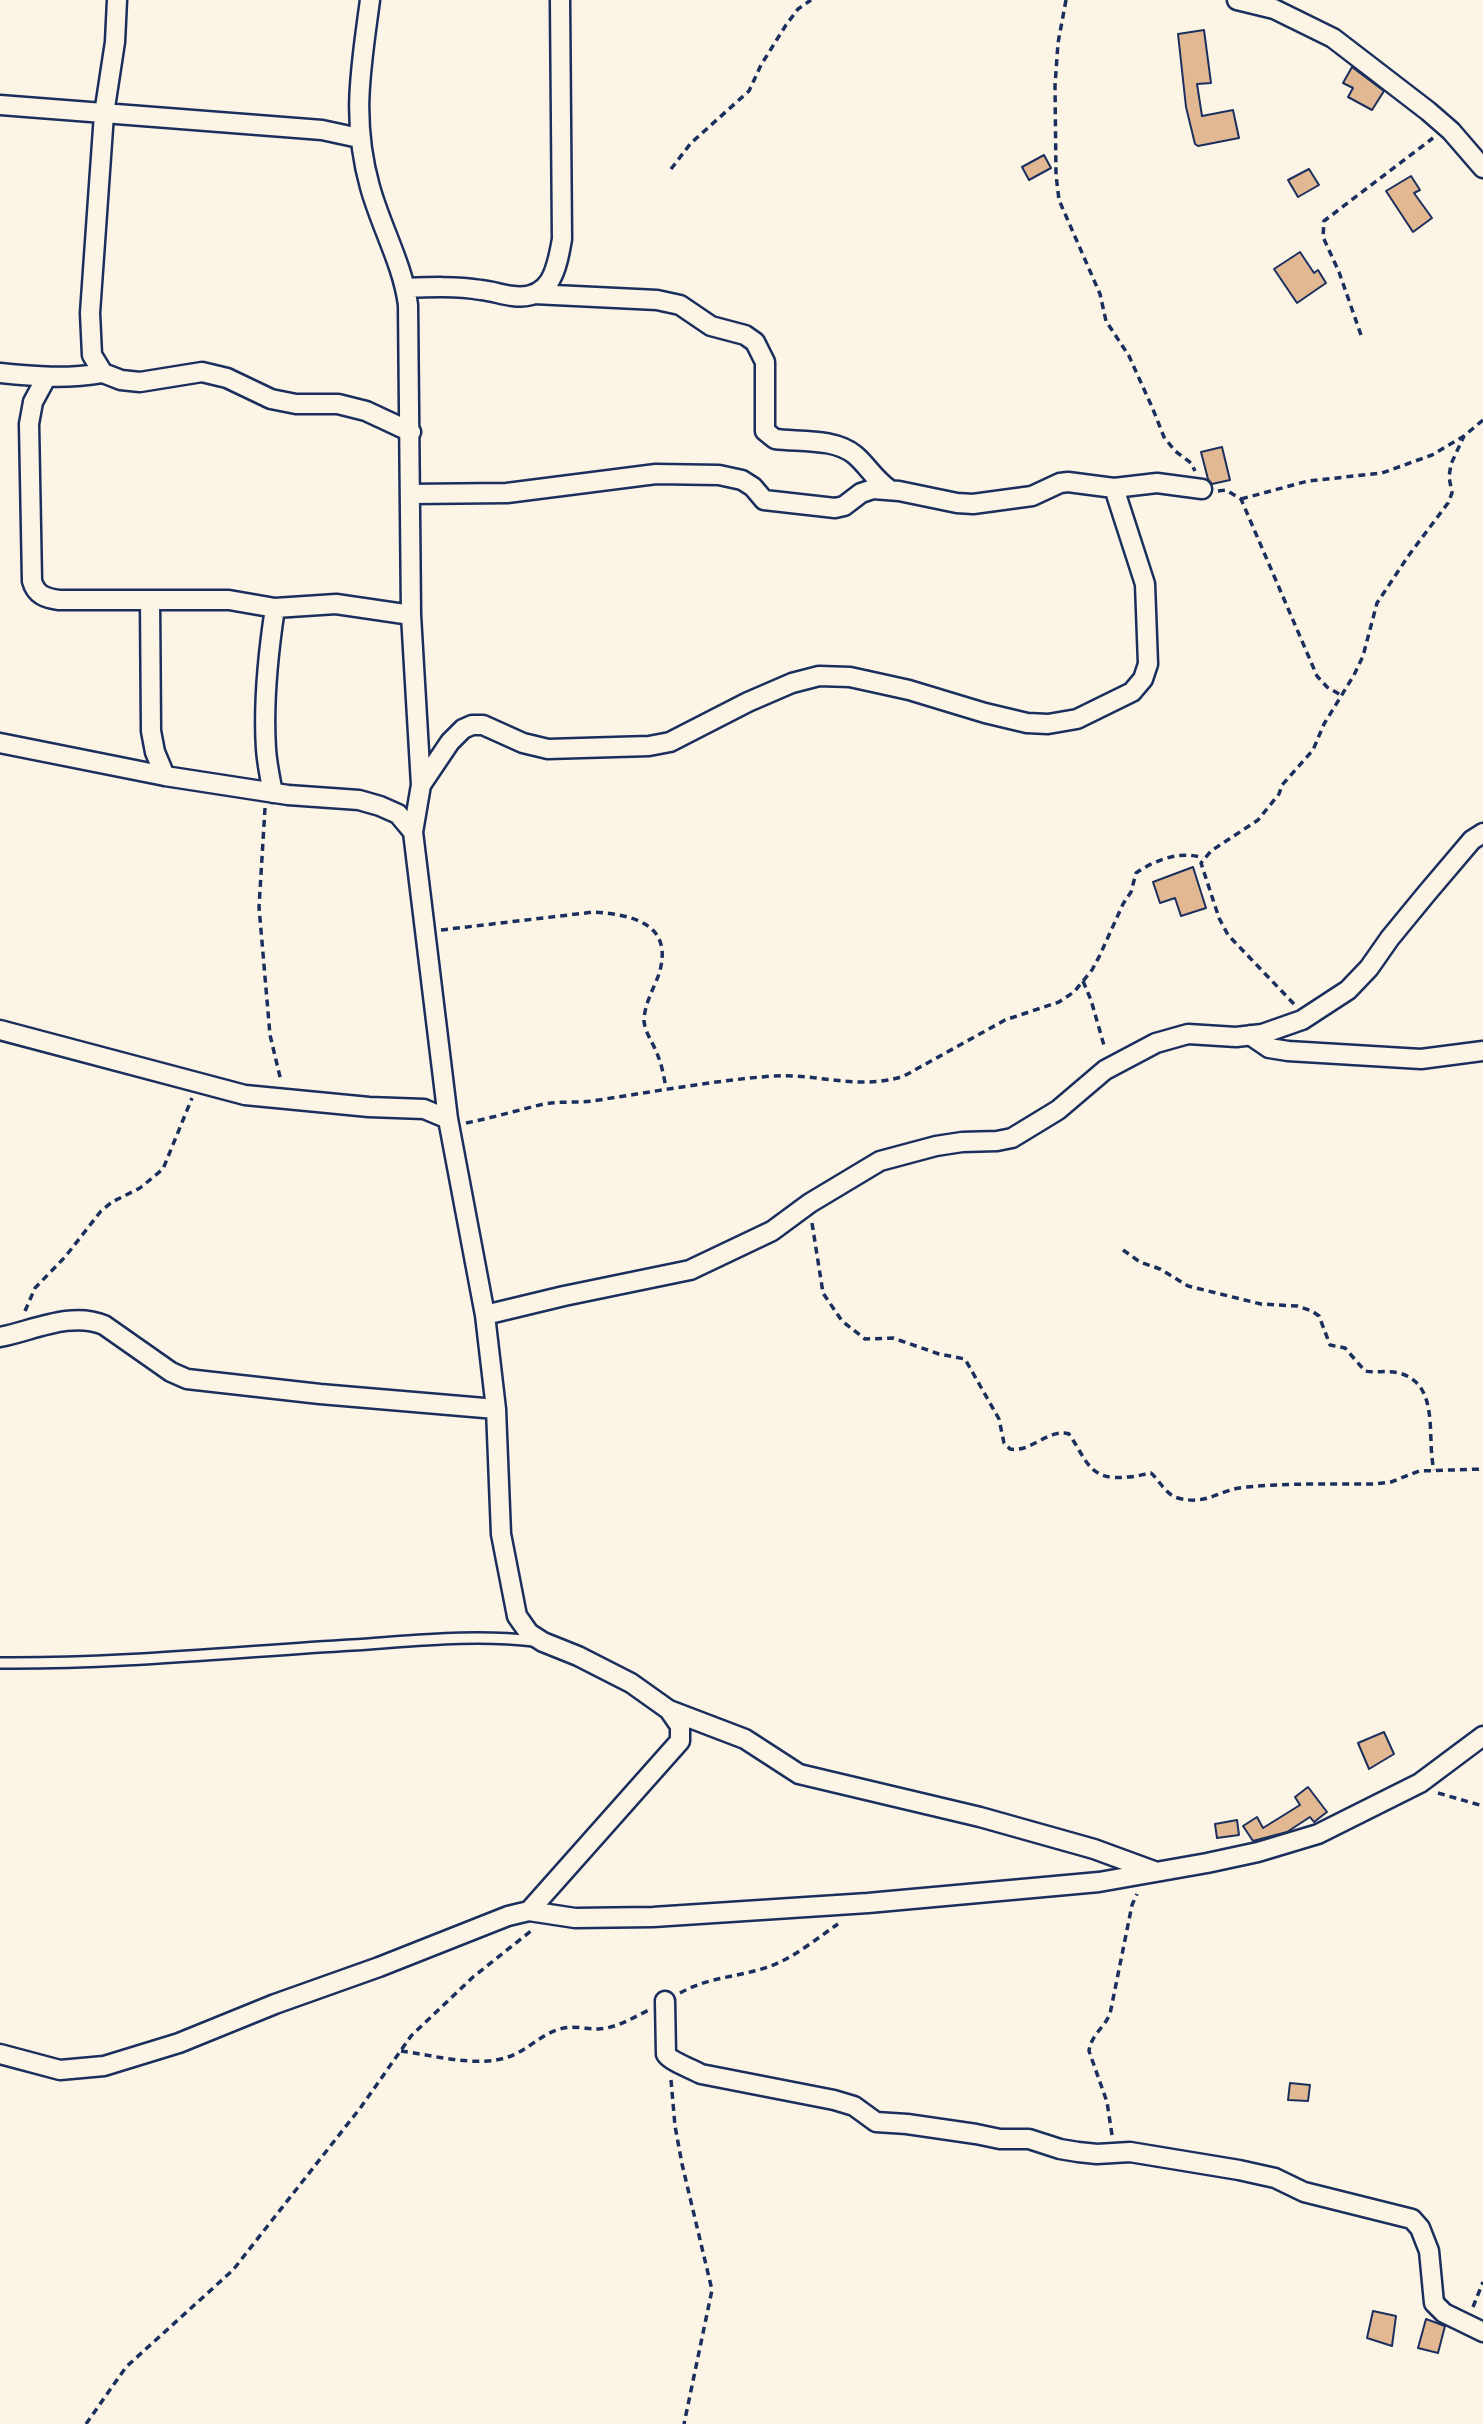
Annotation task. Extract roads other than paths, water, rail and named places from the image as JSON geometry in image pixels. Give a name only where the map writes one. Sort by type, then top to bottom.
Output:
[{"type":"street","points":[[103,373],[92,355],[90,313],[104,114],[115,42],[117,0]]},
{"type":"street","points":[[370,0],[358,99],[359,138],[370,187],[406,288],[411,432],[411,614],[421,785],[413,832],[447,1119],[485,1315],[496,1409],[501,1534],[517,1616],[529,1633],[542,1643],[578,1656],[631,1683],[670,1710],[745,1739],[799,1774],[991,1820],[1094,1849],[1155,1872]]},
{"type":"street","points":[[534,294],[546,287],[555,275],[562,239],[560,0]]},
{"type":"street","points":[[1237,0],[1274,9],[1333,38],[1451,131],[1483,168]]},
{"type":"street","points":[[0,105],[322,130],[359,138]]},
{"type":"street","points":[[406,288],[445,286],[516,297],[534,294],[657,300],[680,305],[711,326],[745,335],[755,342],[765,362],[765,431],[770,437],[841,447],[854,453],[871,475],[890,490]]},
{"type":"street","points":[[0,373],[75,378],[103,373],[121,380],[140,382],[202,372],[227,378],[271,399],[296,404],[338,404],[366,411],[411,432]]},
{"type":"street","points":[[46,378],[33,402],[29,424],[32,581],[35,590],[42,596],[59,600],[229,600],[275,608],[336,604],[411,614]]},
{"type":"street","points":[[411,494],[507,493],[656,474],[719,475],[743,480],[764,500],[835,508],[844,506],[867,491],[890,490],[973,505],[1032,496],[1060,483],[1080,482],[1114,488],[1157,483],[1202,489]]},
{"type":"street","points":[[421,785],[450,742],[463,729],[472,725],[483,725],[523,743],[548,749],[649,746],[670,742],[748,702],[792,683],[819,676],[850,677],[909,690],[1027,723],[1048,724],[1077,719],[1132,692],[1143,679],[1149,664],[1145,584],[1114,488]]},
{"type":"street","points":[[150,600],[150,731],[165,776]]},
{"type":"street","points":[[269,792],[266,709],[269,647],[275,608]]},
{"type":"street","points":[[0,743],[165,776],[269,792],[359,800],[398,814],[413,832]]},
{"type":"street","points":[[485,1315],[690,1270],[772,1231],[810,1203],[880,1161],[962,1142],[1012,1138],[1058,1110],[1105,1070],[1156,1043],[1188,1034],[1236,1037],[1291,1026],[1354,984],[1427,892],[1472,840],[1483,832]]},
{"type":"street","points":[[0,1030],[245,1095],[424,1109],[447,1119]]},
{"type":"street","points":[[1251,1035],[1269,1048],[1288,1051],[1421,1059],[1483,1051]]},
{"type":"street","points":[[0,1337],[36,1327],[94,1321],[104,1325],[171,1373],[187,1379],[496,1409]]},
{"type":"street","points":[[529,1912],[680,1741],[680,1726],[670,1710]]},
{"type":"street","points":[[0,2054],[60,2070],[104,2066],[180,2043],[508,1916],[529,1912],[603,1919],[721,1914],[1099,1882],[1258,1852],[1318,1834],[1420,1783],[1483,1736]]},
{"type":"street","points":[[665,2001],[666,2054],[669,2059],[687,2065],[701,2074],[854,2106],[876,2122],[907,2124],[1000,2139],[1029,2139],[1060,2149],[1130,2152],[1275,2178],[1304,2192],[1412,2219],[1420,2228],[1429,2251],[1434,2302],[1444,2313],[1475,2328]]},
{"type":"lane","points":[[0,1663],[91,1662],[444,1640],[503,1638],[542,1643]]}]
